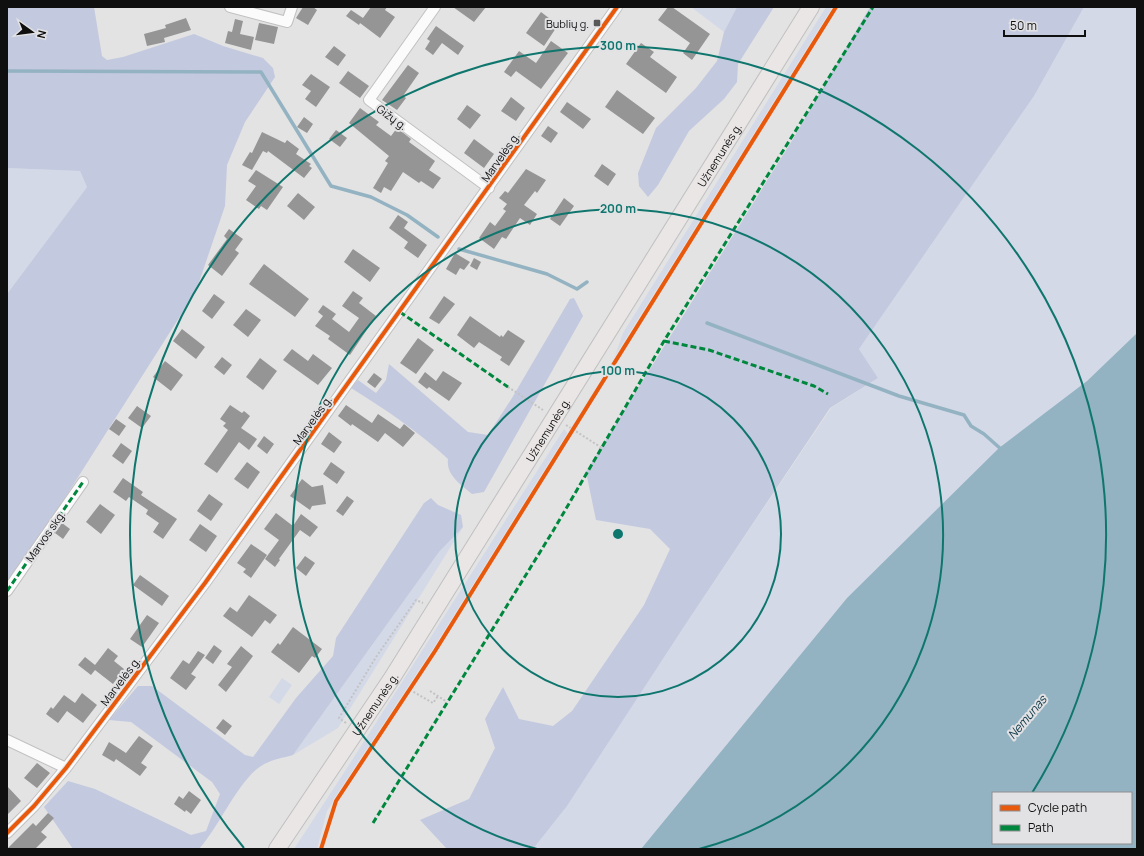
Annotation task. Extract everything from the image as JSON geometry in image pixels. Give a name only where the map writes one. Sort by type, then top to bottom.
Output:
[{"type":"main road","name":"Užnemunės g.","points":[[277,849],[357,731],[435,610],[811,7]]},
{"type":"street","points":[[230,7],[287,22],[292,7]]},
{"type":"street","name":"Gižų g.","points":[[435,7],[368,100],[489,188]]},
{"type":"street","name":"Marvelės g.","points":[[7,833],[34,806],[66,768],[210,577],[618,7]]},
{"type":"street","name":"Marvos skg.","points":[[7,590],[83,482]]},
{"type":"street","points":[[7,740],[66,768]]},
{"type":"path","points":[[570,436],[578,423]]},
{"type":"path","points":[[357,731],[339,718],[376,657],[416,600],[435,610]]},
{"type":"path","points":[[406,695],[414,683]]},
{"type":"path","points":[[410,690],[433,703],[438,696]]},
{"type":"path","points":[[430,691],[447,702]]},
{"type":"shaded area","points":[[7,7],[94,7],[102,56],[107,60],[123,57],[194,34],[223,46],[263,58],[273,68],[275,77],[245,122],[227,165],[225,206],[196,291],[23,564],[7,586],[7,294],[87,187],[80,171],[7,168]]},
{"type":"shaded area","points":[[691,7],[737,7],[724,32]]},
{"type":"shaded area","points":[[737,7],[774,7],[738,64],[737,82],[724,99],[689,131],[658,185],[648,197],[639,186],[638,173],[656,128],[696,88],[717,61],[724,32]]},
{"type":"shaded area","points":[[826,7],[834,7],[615,356],[623,333]]},
{"type":"shaded area","points":[[870,7],[1084,7],[1034,96],[859,349],[878,378],[830,408],[689,619],[567,806],[533,849],[447,849],[420,820],[469,799],[495,748],[485,719],[503,687],[519,719],[553,726],[572,711],[644,605],[670,549],[650,529],[596,520],[586,472],[793,139]]},
{"type":"shaded area","points":[[1084,7],[1137,7],[1137,333],[1087,381],[847,598],[641,849],[533,849],[567,806],[689,619],[831,408],[878,378],[859,349],[1034,96]]},
{"type":"shaded area","points":[[7,168],[80,171],[87,187],[7,294]]},
{"type":"shaded area","points":[[574,298],[583,316],[484,492],[472,494],[463,487],[449,470],[448,459],[437,449],[401,421],[351,388],[358,380],[376,393],[386,380],[389,364],[468,432],[488,435],[512,398],[570,299]]},
{"type":"shaded area","points":[[564,429],[568,434],[428,657],[327,811],[317,849],[294,849],[347,768]]},
{"type":"shaded area","points":[[431,498],[438,505],[461,515],[463,527],[439,552],[293,755],[268,762],[261,766],[244,782],[214,829],[199,849],[73,849],[44,807],[68,781],[95,789],[191,835],[206,831],[220,794],[212,782],[131,722],[109,720],[138,686],[152,686],[245,755],[253,757],[296,698],[333,656],[336,638],[424,503]]},
{"type":"shaded area","points":[[463,527],[338,728],[293,755],[439,552]]},
{"type":"shaded area","points":[[282,678],[292,685],[279,704],[269,697]]},
{"type":"water","name":"Nemunas","points":[[1137,333],[1137,849],[641,849],[847,598],[999,448],[1087,381]]},
{"type":"building","points":[[303,7],[313,7],[317,10],[308,25],[296,18]]},
{"type":"building","points":[[371,7],[387,7],[385,10],[395,17],[380,38],[360,23],[359,25],[346,16],[351,10],[363,18]]},
{"type":"building","points":[[453,7],[486,7],[474,22]]},
{"type":"building","points":[[668,7],[672,7],[710,34],[692,60],[683,53],[690,43],[658,20]]},
{"type":"building","points":[[541,12],[558,25],[544,46],[526,33]]},
{"type":"building","points":[[186,18],[191,30],[164,38],[165,42],[147,46],[144,34],[166,28],[165,25]]},
{"type":"building","points":[[235,19],[243,21],[240,34],[254,37],[251,50],[225,43],[228,31],[232,32]]},
{"type":"building","points":[[259,23],[278,27],[274,44],[255,40]]},
{"type":"building","points":[[436,26],[464,46],[458,55],[442,43],[433,55],[425,49],[430,41],[427,39]]},
{"type":"building","points":[[551,41],[568,53],[541,89],[516,71],[511,77],[504,72],[519,51],[536,63]]},
{"type":"building","points":[[641,43],[654,52],[650,57],[677,77],[666,93],[626,64]]},
{"type":"building","points":[[334,46],[346,55],[338,66],[325,57]]},
{"type":"building","points":[[408,65],[419,73],[403,96],[406,98],[397,110],[382,100]]},
{"type":"building","points":[[348,71],[369,86],[360,98],[339,83]]},
{"type":"building","points":[[311,74],[330,87],[316,107],[305,99],[311,91],[302,85]]},
{"type":"building","points":[[617,90],[655,118],[643,134],[605,107]]},
{"type":"building","points":[[511,97],[525,108],[516,121],[501,111]]},
{"type":"building","points":[[567,102],[591,119],[583,129],[560,112]]},
{"type":"building","points":[[467,105],[481,115],[470,129],[457,119]]},
{"type":"building","points":[[360,108],[379,122],[376,125],[391,136],[397,128],[411,139],[409,142],[435,161],[429,170],[441,178],[433,189],[421,181],[419,183],[403,172],[391,191],[384,187],[381,193],[373,188],[388,163],[385,161],[389,156],[349,123]]},
{"type":"building","points":[[304,117],[313,124],[307,133],[297,127]]},
{"type":"building","points":[[548,126],[558,133],[551,143],[541,136]]},
{"type":"building","points":[[336,130],[347,138],[340,147],[329,139]]},
{"type":"building","points":[[262,132],[285,143],[287,140],[299,149],[296,154],[311,164],[309,166],[312,168],[304,178],[268,151],[267,153],[263,151],[252,170],[242,165],[250,152],[252,153]]},
{"type":"building","points":[[474,139],[494,154],[484,168],[464,153]]},
{"type":"building","points":[[602,164],[616,174],[608,186],[594,176]]},
{"type":"building","points":[[526,169],[546,180],[537,193],[535,191],[524,205],[537,214],[530,225],[520,218],[506,239],[502,237],[494,249],[479,238],[490,222],[495,226],[506,211],[503,209],[507,204],[499,198],[505,191],[508,193]]},
{"type":"building","points":[[256,170],[283,187],[267,210],[261,206],[259,209],[246,200],[256,186],[248,181]]},
{"type":"building","points":[[298,193],[315,207],[304,220],[287,206]]},
{"type":"building","points":[[564,198],[574,206],[560,226],[550,219]]},
{"type":"building","points":[[398,215],[408,222],[404,228],[427,245],[418,258],[404,248],[408,242],[389,228]]},
{"type":"building","points":[[229,229],[243,239],[235,250],[239,253],[222,276],[208,265],[227,239],[224,236]]},
{"type":"building","points":[[353,249],[380,268],[370,282],[344,262]]},
{"type":"building","points":[[455,253],[470,262],[464,270],[460,268],[456,275],[446,269]]},
{"type":"building","points":[[474,258],[481,262],[477,270],[470,266]]},
{"type":"building","points":[[264,264],[309,299],[295,317],[249,284]]},
{"type":"building","points":[[353,291],[363,298],[359,303],[376,316],[350,355],[328,339],[330,336],[315,326],[323,316],[318,312],[323,305],[336,314],[332,319],[349,332],[359,318],[342,306]]},
{"type":"building","points":[[214,294],[225,302],[212,319],[202,311]]},
{"type":"building","points":[[444,296],[455,304],[439,324],[429,318]]},
{"type":"building","points":[[246,309],[261,320],[248,337],[233,325]]},
{"type":"building","points":[[470,316],[500,337],[501,335],[503,337],[508,330],[525,341],[509,366],[500,360],[502,357],[479,342],[474,348],[457,335]]},
{"type":"building","points":[[182,329],[205,347],[196,359],[173,341]]},
{"type":"building","points":[[418,338],[434,350],[416,374],[400,363]]},
{"type":"building","points":[[292,349],[308,361],[313,354],[332,368],[318,385],[283,360]]},
{"type":"building","points":[[222,357],[232,365],[224,375],[214,367]]},
{"type":"building","points":[[260,358],[277,371],[263,390],[246,377]]},
{"type":"building","points":[[165,361],[183,375],[171,391],[153,377]]},
{"type":"building","points":[[443,371],[462,383],[449,401],[429,387],[427,389],[418,382],[425,372],[436,381]]},
{"type":"building","points":[[374,373],[382,379],[375,388],[367,382]]},
{"type":"building","points":[[230,405],[242,413],[244,411],[250,416],[241,428],[257,439],[249,450],[239,442],[217,473],[204,464],[228,430],[223,426],[226,423],[220,419]]},
{"type":"building","points":[[346,405],[372,423],[378,414],[400,429],[404,424],[415,433],[403,447],[385,433],[378,442],[352,424],[351,426],[338,416]]},
{"type":"building","points":[[137,406],[151,416],[142,428],[128,418]]},
{"type":"building","points":[[116,419],[126,426],[119,436],[109,429]]},
{"type":"building","points":[[329,432],[342,442],[334,453],[321,444]]},
{"type":"building","points":[[264,436],[274,444],[267,454],[257,446]]},
{"type":"building","points":[[121,443],[132,451],[123,464],[112,456]]},
{"type":"building","points":[[247,462],[260,472],[248,489],[234,479]]},
{"type":"building","points":[[331,462],[345,472],[337,484],[323,474]]},
{"type":"building","points":[[123,478],[143,492],[141,495],[177,519],[163,539],[153,532],[159,523],[146,514],[148,510],[129,497],[126,501],[113,492]]},
{"type":"building","points":[[302,479],[312,487],[323,485],[326,504],[312,506],[310,510],[290,496]]},
{"type":"building","points":[[209,494],[223,504],[211,521],[197,511]]},
{"type":"building","points":[[347,496],[354,501],[343,516],[336,511]]},
{"type":"building","points":[[100,504],[115,515],[101,534],[86,522]]},
{"type":"building","points":[[276,513],[293,526],[301,514],[318,527],[310,537],[300,530],[275,567],[265,559],[279,540],[264,529]]},
{"type":"building","points":[[62,523],[70,529],[63,539],[55,533]]},
{"type":"building","points":[[200,524],[217,536],[206,552],[189,540]]},
{"type":"building","points":[[251,544],[267,555],[251,578],[243,572],[246,569],[237,563]]},
{"type":"building","points":[[305,556],[315,563],[306,576],[296,568]]},
{"type":"building","points":[[140,575],[169,596],[162,606],[133,585]]},
{"type":"building","points":[[249,595],[277,615],[270,624],[265,620],[252,637],[223,616],[230,607],[237,612]]},
{"type":"building","points":[[147,615],[159,623],[142,647],[130,639]]},
{"type":"building","points":[[293,627],[322,649],[315,658],[312,656],[299,673],[271,652],[278,643],[280,645]]},
{"type":"building","points":[[214,645],[222,651],[213,664],[205,658]]},
{"type":"building","points":[[241,646],[253,656],[226,692],[218,685],[232,667],[227,664]]},
{"type":"building","points":[[108,648],[118,656],[114,661],[124,669],[113,684],[95,670],[91,675],[78,665],[85,657],[95,665]]},
{"type":"building","points":[[198,651],[205,655],[191,674],[196,677],[186,690],[170,678],[183,660],[189,664]]},
{"type":"building","points":[[82,693],[97,705],[83,723],[67,711],[58,723],[46,714],[51,707],[53,709],[64,695],[75,703]]},
{"type":"building","points":[[223,719],[232,726],[225,735],[216,728]]},
{"type":"building","points":[[139,736],[153,746],[141,763],[147,767],[140,776],[116,759],[114,762],[102,755],[109,742],[126,753]]},
{"type":"building","points":[[37,763],[50,773],[37,788],[24,778]]},
{"type":"building","points":[[7,786],[21,801],[7,815]]},
{"type":"building","points":[[189,791],[201,800],[191,814],[186,810],[185,812],[174,804],[179,796],[183,799]]},
{"type":"building","points":[[48,813],[54,818],[41,832],[47,837],[35,849],[7,849],[33,823],[36,826]]},
{"type":"waterway","points":[[7,71],[261,72],[331,186],[371,197],[407,215],[438,237]]},
{"type":"waterway","points":[[459,249],[547,274],[577,289],[587,282]]},
{"type":"waterway","points":[[707,323],[899,396],[964,415],[971,426],[984,434],[1002,450]]},
{"type":"marked path","points":[[373,823],[553,531],[664,341],[873,7]]},
{"type":"marked path","points":[[400,312],[508,387]]},
{"type":"marked path","points":[[664,341],[709,350],[814,386],[828,394]]},
{"type":"marked path","points":[[7,591],[83,482]]},
{"type":"cycle path","points":[[7,833],[34,806],[66,768],[205,583],[617,7]]},
{"type":"cycle path","points":[[321,849],[336,801],[435,651],[836,7]]},
{"type":"place","name":"Bublių g.","points":[[597,23]]}]
